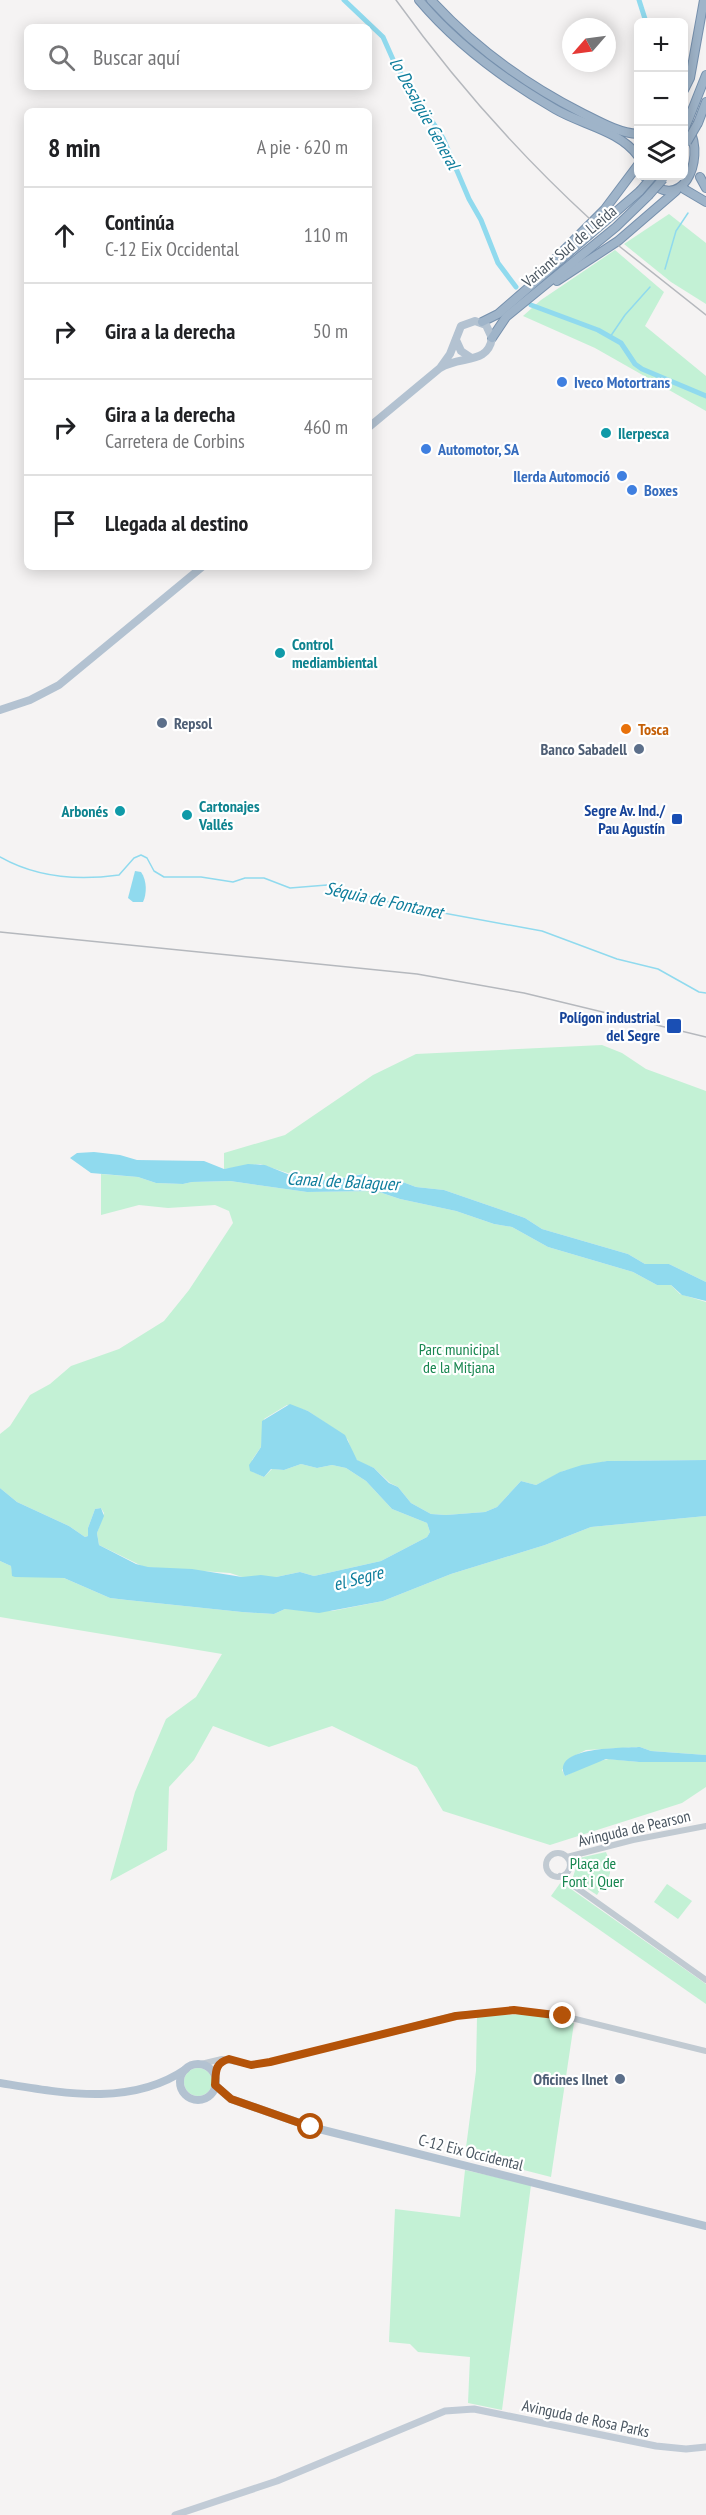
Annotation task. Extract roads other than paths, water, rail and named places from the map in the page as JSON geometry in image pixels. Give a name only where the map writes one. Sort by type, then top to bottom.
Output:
[{"type":"highway","points":[[419,0],[474,54],[519,88],[557,110],[620,139],[634,153]]},
{"type":"highway","points":[[430,0],[450,22],[523,80],[604,124],[634,133]]},
{"type":"highway","points":[[688,82],[704,0]]},
{"type":"highway","points":[[685,126],[706,75]]},
{"type":"highway","points":[[688,140],[706,102]]},
{"type":"highway","points":[[688,130],[695,133],[703,146]]},
{"type":"highway","points":[[527,294],[605,209],[634,171]]},
{"type":"highway","points":[[527,294],[618,241],[701,173],[706,188]]},
{"type":"highway","points":[[648,180],[663,190],[680,190],[706,202]]},
{"type":"highway","name":"Variant Sud de Lleida","points":[[492,338],[501,322],[527,294],[650,180]]},
{"type":"highway","name":"Variant Sud de Lleida","points":[[482,322],[493,318],[527,294],[615,227],[661,180]]},
{"type":"main road","points":[[372,425],[440,368],[453,361],[470,357],[477,358],[484,354],[492,338],[489,329],[482,322],[471,321],[464,324],[459,329],[450,354],[440,368]]},
{"type":"main road","points":[[456,340],[461,351],[470,357]]},
{"type":"main road","points":[[0,710],[30,700],[59,685],[198,570]]},
{"type":"main road","points":[[0,2083],[79,2095],[101,2095],[160,2084],[186,2068],[201,2064],[209,2068],[215,2076],[215,2085],[207,2098]]},
{"type":"main road","points":[[182,2090],[181,2076],[186,2068]]},
{"type":"main road","points":[[160,2084],[182,2090],[197,2100],[231,2099]]},
{"type":"main road","points":[[215,2085],[231,2099]]},
{"type":"main road","name":"C-12 Eix Occidental","points":[[231,2099],[311,2127],[706,2226]]},
{"type":"main road","name":"Avinguda de Rosa Parks","points":[[175,2515],[277,2481],[432,2415],[461,2409],[485,2411],[656,2446],[686,2449],[706,2447]]},
{"type":"street","name":"Avinguda de Pearson","points":[[567,1857],[633,1840],[706,1826]]},
{"type":"street","points":[[564,1877],[570,1867],[567,1857],[558,1853],[551,1856],[547,1862],[549,1872],[564,1877],[706,1980]]},
{"type":"street","points":[[201,2064],[229,2059],[251,2065],[270,2062],[456,2016],[514,2010],[563,2016],[706,2050]]},
{"type":"street","points":[[215,2076],[220,2063],[229,2059]]},
{"type":"water","points":[[135,871],[141,872],[144,879],[146,891],[143,902],[133,902],[128,898]]},
{"type":"water","points":[[77,1153],[120,1155],[137,1160],[204,1161],[224,1169],[248,1164],[265,1165],[309,1180],[333,1180],[363,1174],[377,1180],[400,1181],[416,1187],[444,1190],[525,1218],[542,1229],[628,1254],[645,1264],[669,1264],[706,1282],[706,1301],[682,1295],[671,1285],[657,1285],[633,1272],[548,1247],[512,1227],[376,1191],[307,1192],[230,1181],[156,1183],[138,1177],[91,1173],[70,1158]]},
{"type":"water","name":"el Segre","points":[[290,1404],[308,1411],[345,1435],[357,1460],[374,1468],[389,1483],[398,1487],[411,1503],[431,1514],[485,1512],[497,1507],[521,1481],[536,1485],[560,1472],[582,1465],[607,1461],[706,1460],[706,1516],[591,1527],[545,1545],[451,1574],[383,1601],[319,1613],[285,1609],[274,1614],[242,1612],[110,1598],[64,1578],[12,1576],[11,1566],[0,1561],[0,1488],[17,1502],[69,1526],[85,1537],[88,1536],[88,1528],[95,1509],[101,1508],[104,1516],[97,1533],[99,1545],[136,1564],[148,1567],[192,1569],[242,1577],[261,1575],[276,1577],[300,1572],[314,1576],[381,1561],[427,1537],[430,1532],[427,1523],[392,1509],[366,1481],[346,1468],[332,1465],[317,1468],[301,1464],[284,1470],[271,1469],[264,1477],[250,1471],[249,1465],[261,1447],[262,1421]]},
{"type":"water","points":[[640,1747],[651,1751],[706,1755],[706,1762],[639,1762],[606,1759],[565,1776],[563,1766],[568,1759],[578,1754],[605,1749]]},
{"type":"waterway","name":"lo Desaigüe General","points":[[344,0],[369,24]]},
{"type":"waterway","points":[[639,0],[645,18]]},
{"type":"waterway","name":"lo Desaigüe General","points":[[372,27],[383,37],[395,64],[443,138],[498,263],[516,287]]},
{"type":"waterway","points":[[665,269],[676,231],[688,213]]},
{"type":"waterway","points":[[610,337],[625,315],[650,287]]},
{"type":"waterway","points":[[531,305],[598,330],[621,343],[635,364],[642,369],[706,396]]},
{"type":"waterway","name":"Séquia de Fontanet","points":[[0,857],[43,874],[88,878],[119,875],[134,858],[141,855],[147,858],[154,871],[164,877],[201,877],[233,882],[245,878],[264,878],[290,888],[327,885],[400,905],[542,931],[617,959],[658,969],[699,992],[706,993]]},
{"type":"waterway","name":"Canal de Balaguer","points":[[291,1177],[318,1181]]},
{"type":"railway","points":[[396,0],[440,58],[488,115],[538,169],[591,220]]},
{"type":"railway","points":[[619,246],[706,315]]},
{"type":"railway","points":[[0,932],[417,974],[524,993],[706,1037]]},
{"type":"place","name":"Iveco Motortrans","points":[[562,382]]},
{"type":"place","name":"Ilerpesca","points":[[606,433]]},
{"type":"place","name":"Automotor, SA","points":[[426,449]]},
{"type":"place","name":"Ilerda Automoció","points":[[622,476]]},
{"type":"place","name":"Boxes","points":[[632,490]]},
{"type":"place","name":"Control mediambiental","points":[[280,653]]},
{"type":"place","name":"Repsol","points":[[162,723]]},
{"type":"place","name":"Tosca","points":[[626,729]]},
{"type":"place","name":"Banco Sabadell","points":[[639,749]]},
{"type":"place","name":"Arbonés","points":[[120,811]]},
{"type":"place","name":"Cartonajes Vallés","points":[[187,815]]},
{"type":"place","name":"Segre Av. Ind./ Pau Agustín","points":[[677,819]]},
{"type":"place","name":"Polígon industrial del Segre","points":[[674,1026]]},
{"type":"place","name":"Oficines Ilnet","points":[[620,2079]]},
{"type":"park label","name":"Parc municipal de la Mitjana","points":[[459,1358]]},
{"type":"park label","name":"Plaça de Font i Quer","points":[[593,1872]]}]
